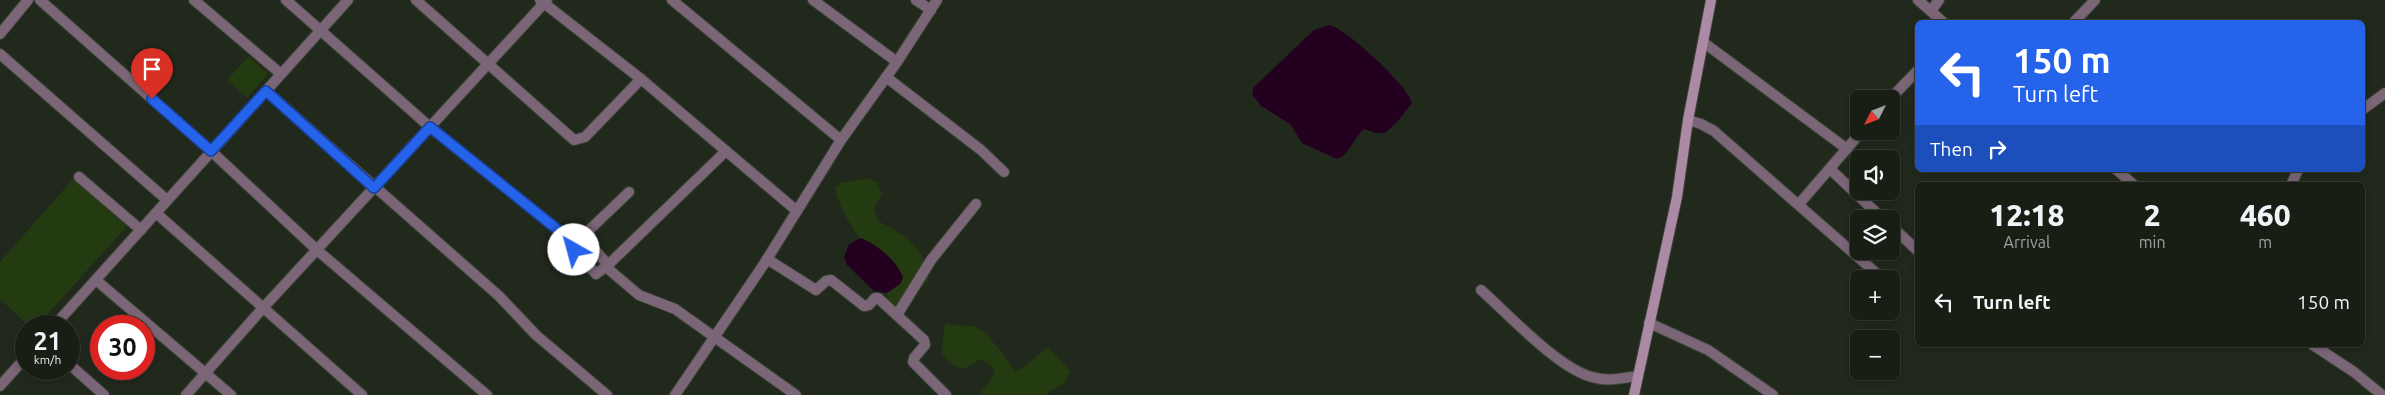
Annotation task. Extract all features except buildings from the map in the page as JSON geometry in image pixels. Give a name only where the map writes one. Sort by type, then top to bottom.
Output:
[{"type":"street","points":[[0,34],[28,0]]},
{"type":"street","points":[[40,0],[211,151],[318,250],[487,395]]},
{"type":"street","points":[[194,0],[281,74]]},
{"type":"street","points":[[286,0],[430,127],[558,230],[595,274],[607,266],[726,151]]},
{"type":"street","points":[[64,315],[348,0]]},
{"type":"street","points":[[416,0],[574,140],[585,137],[641,79]]},
{"type":"street","points":[[672,0],[841,140]]},
{"type":"street","points":[[813,0],[897,62]]},
{"type":"street","points":[[916,0],[931,10]]},
{"type":"street","points":[[675,395],[767,259],[841,140],[897,62],[937,0]]},
{"type":"street","points":[[1634,395],[1677,197],[1688,120],[1711,0]]},
{"type":"street","points":[[1918,0],[1941,20]]},
{"type":"street","points":[[1931,11],[1939,0]]},
{"type":"street","points":[[2076,20],[2095,0]]},
{"type":"street","points":[[186,395],[263,308],[488,65],[544,1],[641,79],[797,211]]},
{"type":"street","points":[[1703,42],[1847,149]]},
{"type":"street","points":[[0,54],[167,200]]},
{"type":"street","points":[[1899,90],[1915,73]]},
{"type":"street","points":[[886,77],[981,150],[1004,172]]},
{"type":"street","points":[[266,91],[499,296],[536,335],[607,395]]},
{"type":"street","points":[[2365,108],[2384,94]]},
{"type":"street","points":[[1688,120],[1702,124],[1714,131],[1873,270]]},
{"type":"street","points":[[1799,204],[1854,140]]},
{"type":"street","points":[[1830,169],[1873,210]]},
{"type":"street","points":[[2119,172],[2131,182]]},
{"type":"street","points":[[79,177],[141,230]]},
{"type":"street","points":[[629,192],[583,236],[607,266],[641,296],[674,308],[796,395]]},
{"type":"street","points":[[897,315],[930,260],[976,204]]},
{"type":"street","points":[[156,213],[362,395]]},
{"type":"street","points":[[1900,234],[1915,248]]},
{"type":"street","points":[[767,259],[813,288],[818,289],[826,281],[831,280],[862,305],[869,305],[877,298],[925,342],[913,362],[946,395]]},
{"type":"street","points":[[96,280],[231,395]]},
{"type":"street","points":[[1483,292],[1554,355],[1580,373],[1594,378],[1613,380],[1638,376]]},
{"type":"street","points":[[1649,323],[1708,350],[1774,395]]},
{"type":"street","points":[[2316,347],[2381,390]]},
{"type":"street","points":[[0,386],[15,369]]},
{"type":"street","points":[[80,374],[104,395]]},
{"type":"green space","points":[[249,56],[268,74],[247,98],[227,80]]},
{"type":"green space","points":[[74,178],[129,224],[47,315],[17,315],[0,299],[0,262]]},
{"type":"green space","points":[[867,178],[877,182],[882,194],[874,208],[878,221],[912,242],[926,267],[928,279],[920,290],[897,309],[888,300],[887,293],[900,284],[861,240],[845,215],[835,188],[841,183]]},
{"type":"green space","points":[[946,323],[978,328],[996,345],[1015,371],[1021,369],[1048,347],[1071,372],[1064,383],[1045,395],[981,395],[980,393],[993,377],[995,369],[981,359],[964,369],[948,361],[941,352]]},
{"type":"shaded area","points":[[1329,25],[1349,36],[1376,59],[1400,84],[1412,103],[1398,121],[1385,133],[1376,133],[1364,129],[1345,154],[1337,159],[1302,143],[1290,124],[1261,106],[1252,94],[1254,87],[1314,30]]},
{"type":"shaded area","points":[[861,238],[886,254],[896,265],[903,278],[900,284],[887,293],[874,291],[847,265],[844,257],[849,244]]},
{"type":"route","points":[[152,99],[211,151],[266,91],[374,188],[430,127],[558,230],[574,250]]}]
